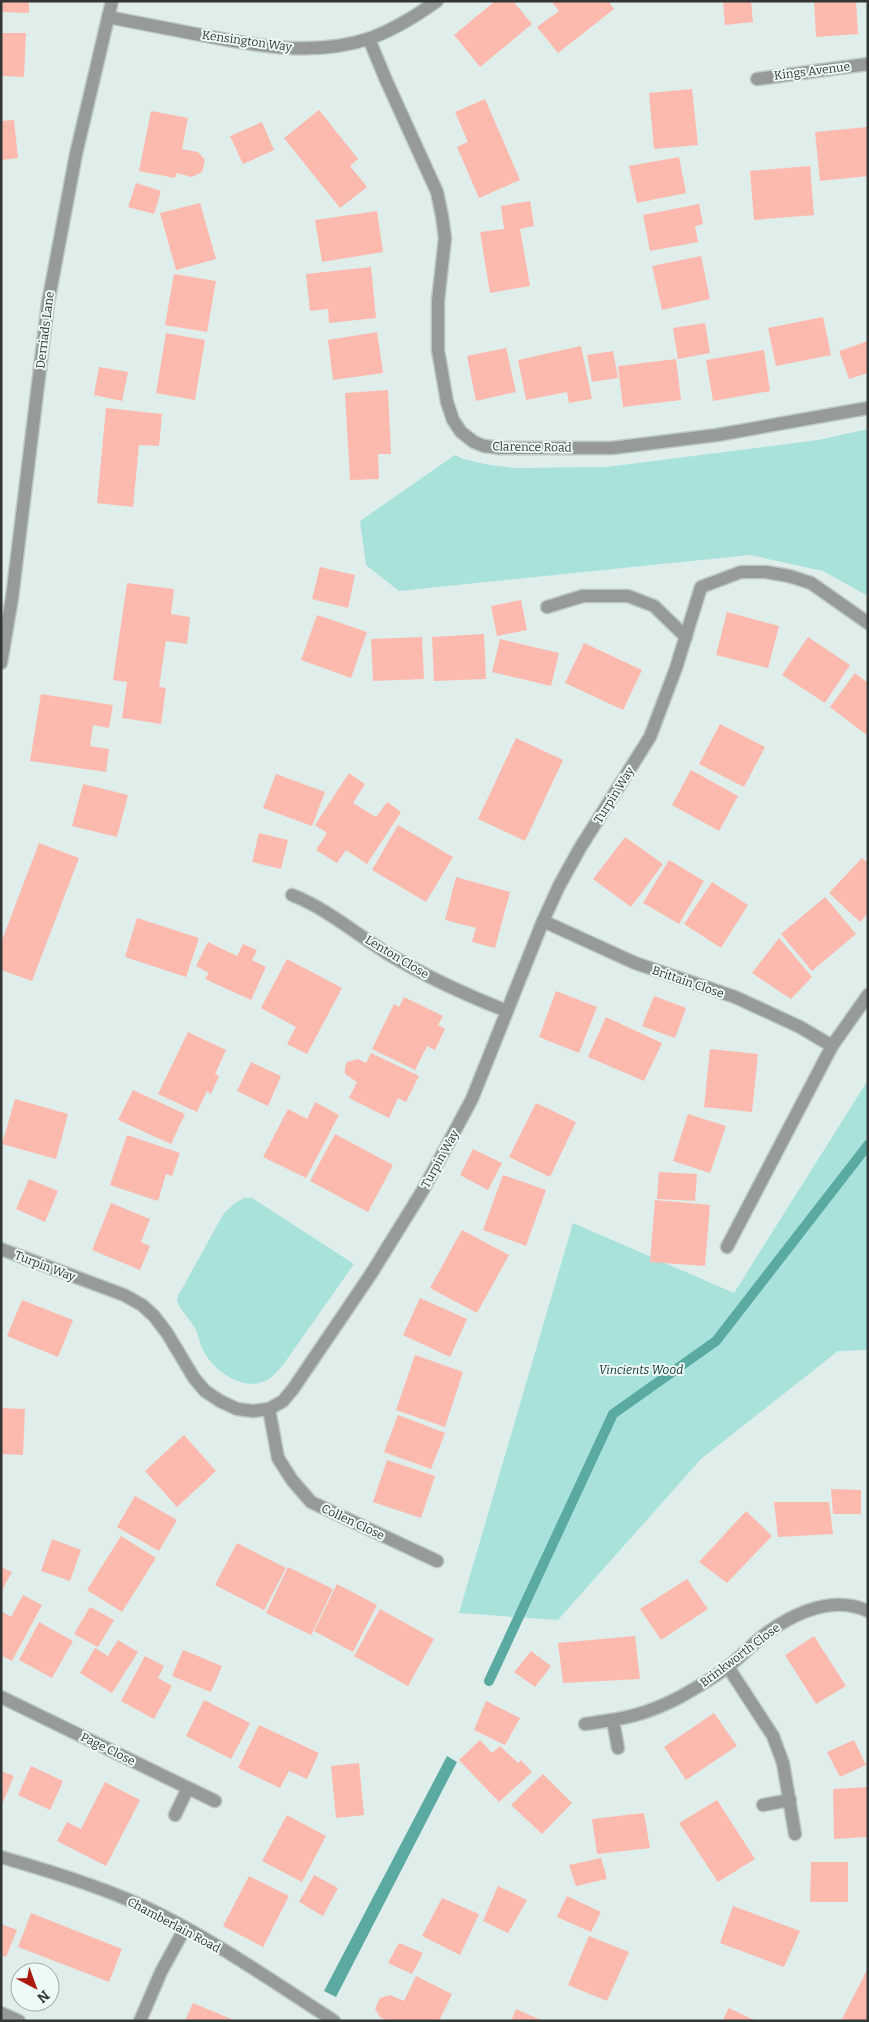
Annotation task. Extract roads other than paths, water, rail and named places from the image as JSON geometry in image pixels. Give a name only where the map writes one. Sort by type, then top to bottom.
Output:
[{"type":"street","name":"Derriads Lane","points":[[1,663],[14,580],[48,303],[76,154],[112,1]]},
{"type":"street","name":"Kensington Way","points":[[108,17],[272,48],[314,48],[369,38],[394,28],[437,1]]},
{"type":"street","name":"Clarence Road","points":[[369,38],[437,192],[445,238],[438,301],[438,350],[447,402],[453,420],[461,432],[474,442],[484,446],[500,448],[612,448],[716,435],[868,408]]},
{"type":"street","name":"Kings Avenue","points":[[757,79],[868,64]]},
{"type":"street","name":"Turpin Way","points":[[1,1249],[124,1295],[142,1305],[167,1333],[194,1378],[205,1391],[220,1401],[237,1409],[253,1412],[269,1409],[283,1401],[304,1375],[371,1274],[423,1190],[472,1100],[543,921],[559,886],[580,848],[650,737],[676,668],[701,586],[741,572],[766,572],[789,576],[811,582],[868,623]]},
{"type":"street","points":[[547,608],[583,596],[628,596],[654,606],[686,637]]},
{"type":"street","name":"Lenton Close","points":[[292,894],[308,901],[389,954],[429,977],[507,1012]]},
{"type":"street","name":"Brittain Close","points":[[543,921],[635,963],[735,998],[800,1027],[832,1046]]},
{"type":"street","points":[[727,1247],[832,1046],[868,994]]},
{"type":"street","name":"Collen Close","points":[[269,1409],[278,1458],[292,1480],[311,1502],[437,1561]]},
{"type":"street","name":"Brinkworth Close","points":[[585,1724],[625,1719],[653,1711],[697,1687],[728,1667],[771,1630],[807,1610],[841,1604],[868,1611]]},
{"type":"street","points":[[728,1667],[773,1736],[783,1763],[795,1834]]},
{"type":"street","name":"Page Close","points":[[1,1698],[216,1801]]},
{"type":"street","points":[[613,1720],[618,1748]]},
{"type":"street","points":[[175,1815],[188,1788]]},
{"type":"street","points":[[763,1805],[790,1800]]},
{"type":"street","name":"Chamberlain Road","points":[[1,1857],[103,1890],[144,1907],[185,1928],[334,2021]]},
{"type":"street","points":[[140,2021],[161,1972],[185,1928]]},
{"type":"street","points":[[1,2013],[19,2021]]},
{"type":"waterway","points":[[489,1681],[613,1414],[716,1341],[868,1145]]},
{"type":"park label","name":"Vincients Wood","points":[[641,1370]]}]
